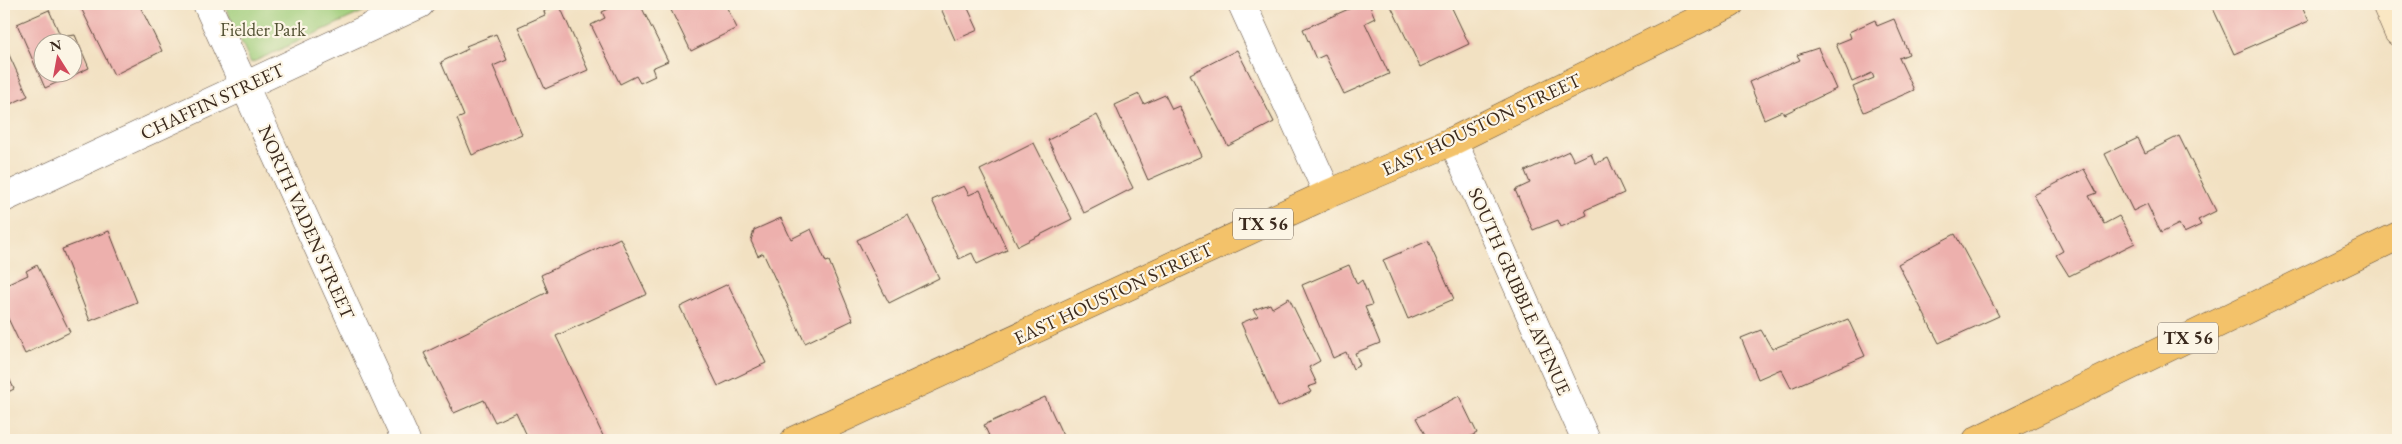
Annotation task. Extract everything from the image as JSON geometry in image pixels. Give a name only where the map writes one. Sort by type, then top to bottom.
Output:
[{"type":"main road","points":[[2386,4],[2398,32]]},
{"type":"main road","name":"EAST HOUSTON STREET","points":[[794,440],[1328,194],[1454,141],[1724,5]]},
{"type":"main road","name":"TX 56","points":[[1977,440],[2398,236]]},
{"type":"street","name":"NORTH VADEN STREET","points":[[207,4],[406,440]]},
{"type":"street","name":"CHAFFIN STREET","points":[[4,198],[420,4]]},
{"type":"street","points":[[1242,4],[1328,194]]},
{"type":"street","name":"SOUTH GRIBBLE AVENUE","points":[[1454,141],[1586,440]]},
{"type":"green space","name":"Fielder Park","points":[[224,4],[380,4],[251,63]]},
{"type":"building","points":[[79,4],[139,4],[162,51],[114,75]]},
{"type":"building","points":[[559,4],[588,70],[545,89],[518,27],[545,15],[544,11]]},
{"type":"building","points":[[619,4],[640,4],[668,61],[652,68],[655,76],[640,83],[636,76],[620,84],[591,25],[605,18],[602,12]]},
{"type":"building","points":[[668,4],[725,4],[737,28],[691,51]]},
{"type":"building","points":[[939,4],[966,4],[978,30],[955,40]]},
{"type":"building","points":[[1360,4],[1369,4],[1375,18],[1365,23],[1389,74],[1344,94],[1325,55],[1316,59],[1303,29]]},
{"type":"building","points":[[1390,4],[1450,4],[1469,44],[1420,67]]},
{"type":"building","points":[[2211,4],[2301,4],[2309,21],[2234,54]]},
{"type":"building","points":[[49,10],[59,32],[32,32],[32,58],[17,24]]},
{"type":"building","points":[[1894,19],[1909,54],[1899,58],[1914,90],[1864,112],[1853,87],[1874,78],[1872,73],[1852,82],[1836,44],[1851,38],[1849,32],[1875,20],[1877,26]]},
{"type":"building","points":[[496,34],[507,60],[493,66],[522,134],[472,155],[457,119],[464,116],[441,62],[468,49],[466,46]]},
{"type":"building","points":[[4,44],[28,96],[4,107]]},
{"type":"building","points":[[1818,48],[1836,89],[1784,114],[1782,111],[1764,119],[1749,82],[1800,60],[1797,55]]},
{"type":"building","points":[[1237,50],[1274,122],[1228,146],[1190,74]]},
{"type":"building","points":[[82,52],[89,68],[82,71]]},
{"type":"building","points":[[42,82],[58,82],[45,88]]},
{"type":"building","points":[[1139,94],[1144,104],[1165,95],[1172,109],[1179,106],[1202,156],[1148,180],[1115,105]]},
{"type":"building","points":[[1097,115],[1133,188],[1084,213],[1048,140]]},
{"type":"building","points":[[2179,136],[2216,211],[2198,220],[2201,225],[2184,233],[2179,224],[2161,233],[2147,204],[2133,211],[2105,154],[2138,138],[2145,153]]},
{"type":"building","points":[[1034,143],[1072,219],[1018,246],[980,170]]},
{"type":"building","points":[[1569,151],[1574,161],[1591,153],[1595,164],[1608,158],[1624,193],[1585,210],[1587,215],[1561,227],[1558,220],[1533,230],[1515,190],[1530,183],[1525,171]]},
{"type":"building","points":[[2084,169],[2097,193],[2089,196],[2104,224],[2119,216],[2135,243],[2069,276],[2056,255],[2063,251],[2034,195]]},
{"type":"building","points":[[964,186],[969,195],[980,190],[1007,250],[977,264],[972,253],[959,259],[932,200]]},
{"type":"building","points":[[908,215],[939,278],[889,303],[857,240]]},
{"type":"building","points":[[781,218],[791,239],[811,229],[826,262],[829,261],[853,320],[805,343],[763,253],[758,256],[751,241],[754,230]]},
{"type":"building","points":[[109,231],[137,302],[90,321],[62,249]]},
{"type":"building","points":[[1955,234],[1999,316],[1939,343],[1898,264]]},
{"type":"building","points":[[620,238],[647,294],[556,336],[605,440],[529,440],[516,412],[495,422],[484,400],[454,413],[424,353],[548,292],[541,275]]},
{"type":"building","points":[[1428,241],[1454,299],[1408,319],[1383,260]]},
{"type":"building","points":[[37,265],[70,332],[25,354],[4,310],[4,286],[28,275],[26,271]]},
{"type":"building","points":[[1349,265],[1357,284],[1362,280],[1372,305],[1365,307],[1380,343],[1355,353],[1360,365],[1353,369],[1346,352],[1333,358],[1302,285]]},
{"type":"building","points":[[728,284],[766,363],[718,386],[680,307]]},
{"type":"building","points":[[1289,298],[1320,361],[1309,367],[1317,384],[1308,387],[1311,392],[1278,407],[1241,323],[1258,316],[1253,310],[1270,304],[1272,308]]},
{"type":"building","points":[[1848,319],[1865,356],[1791,388],[1781,369],[1758,379],[1741,338],[1761,330],[1772,349]]},
{"type":"building","points":[[4,367],[14,389],[4,394]]},
{"type":"building","points":[[1459,396],[1477,433],[1463,440],[1428,440],[1416,418]]},
{"type":"building","points":[[1045,397],[1065,440],[991,440],[984,425]]}]
